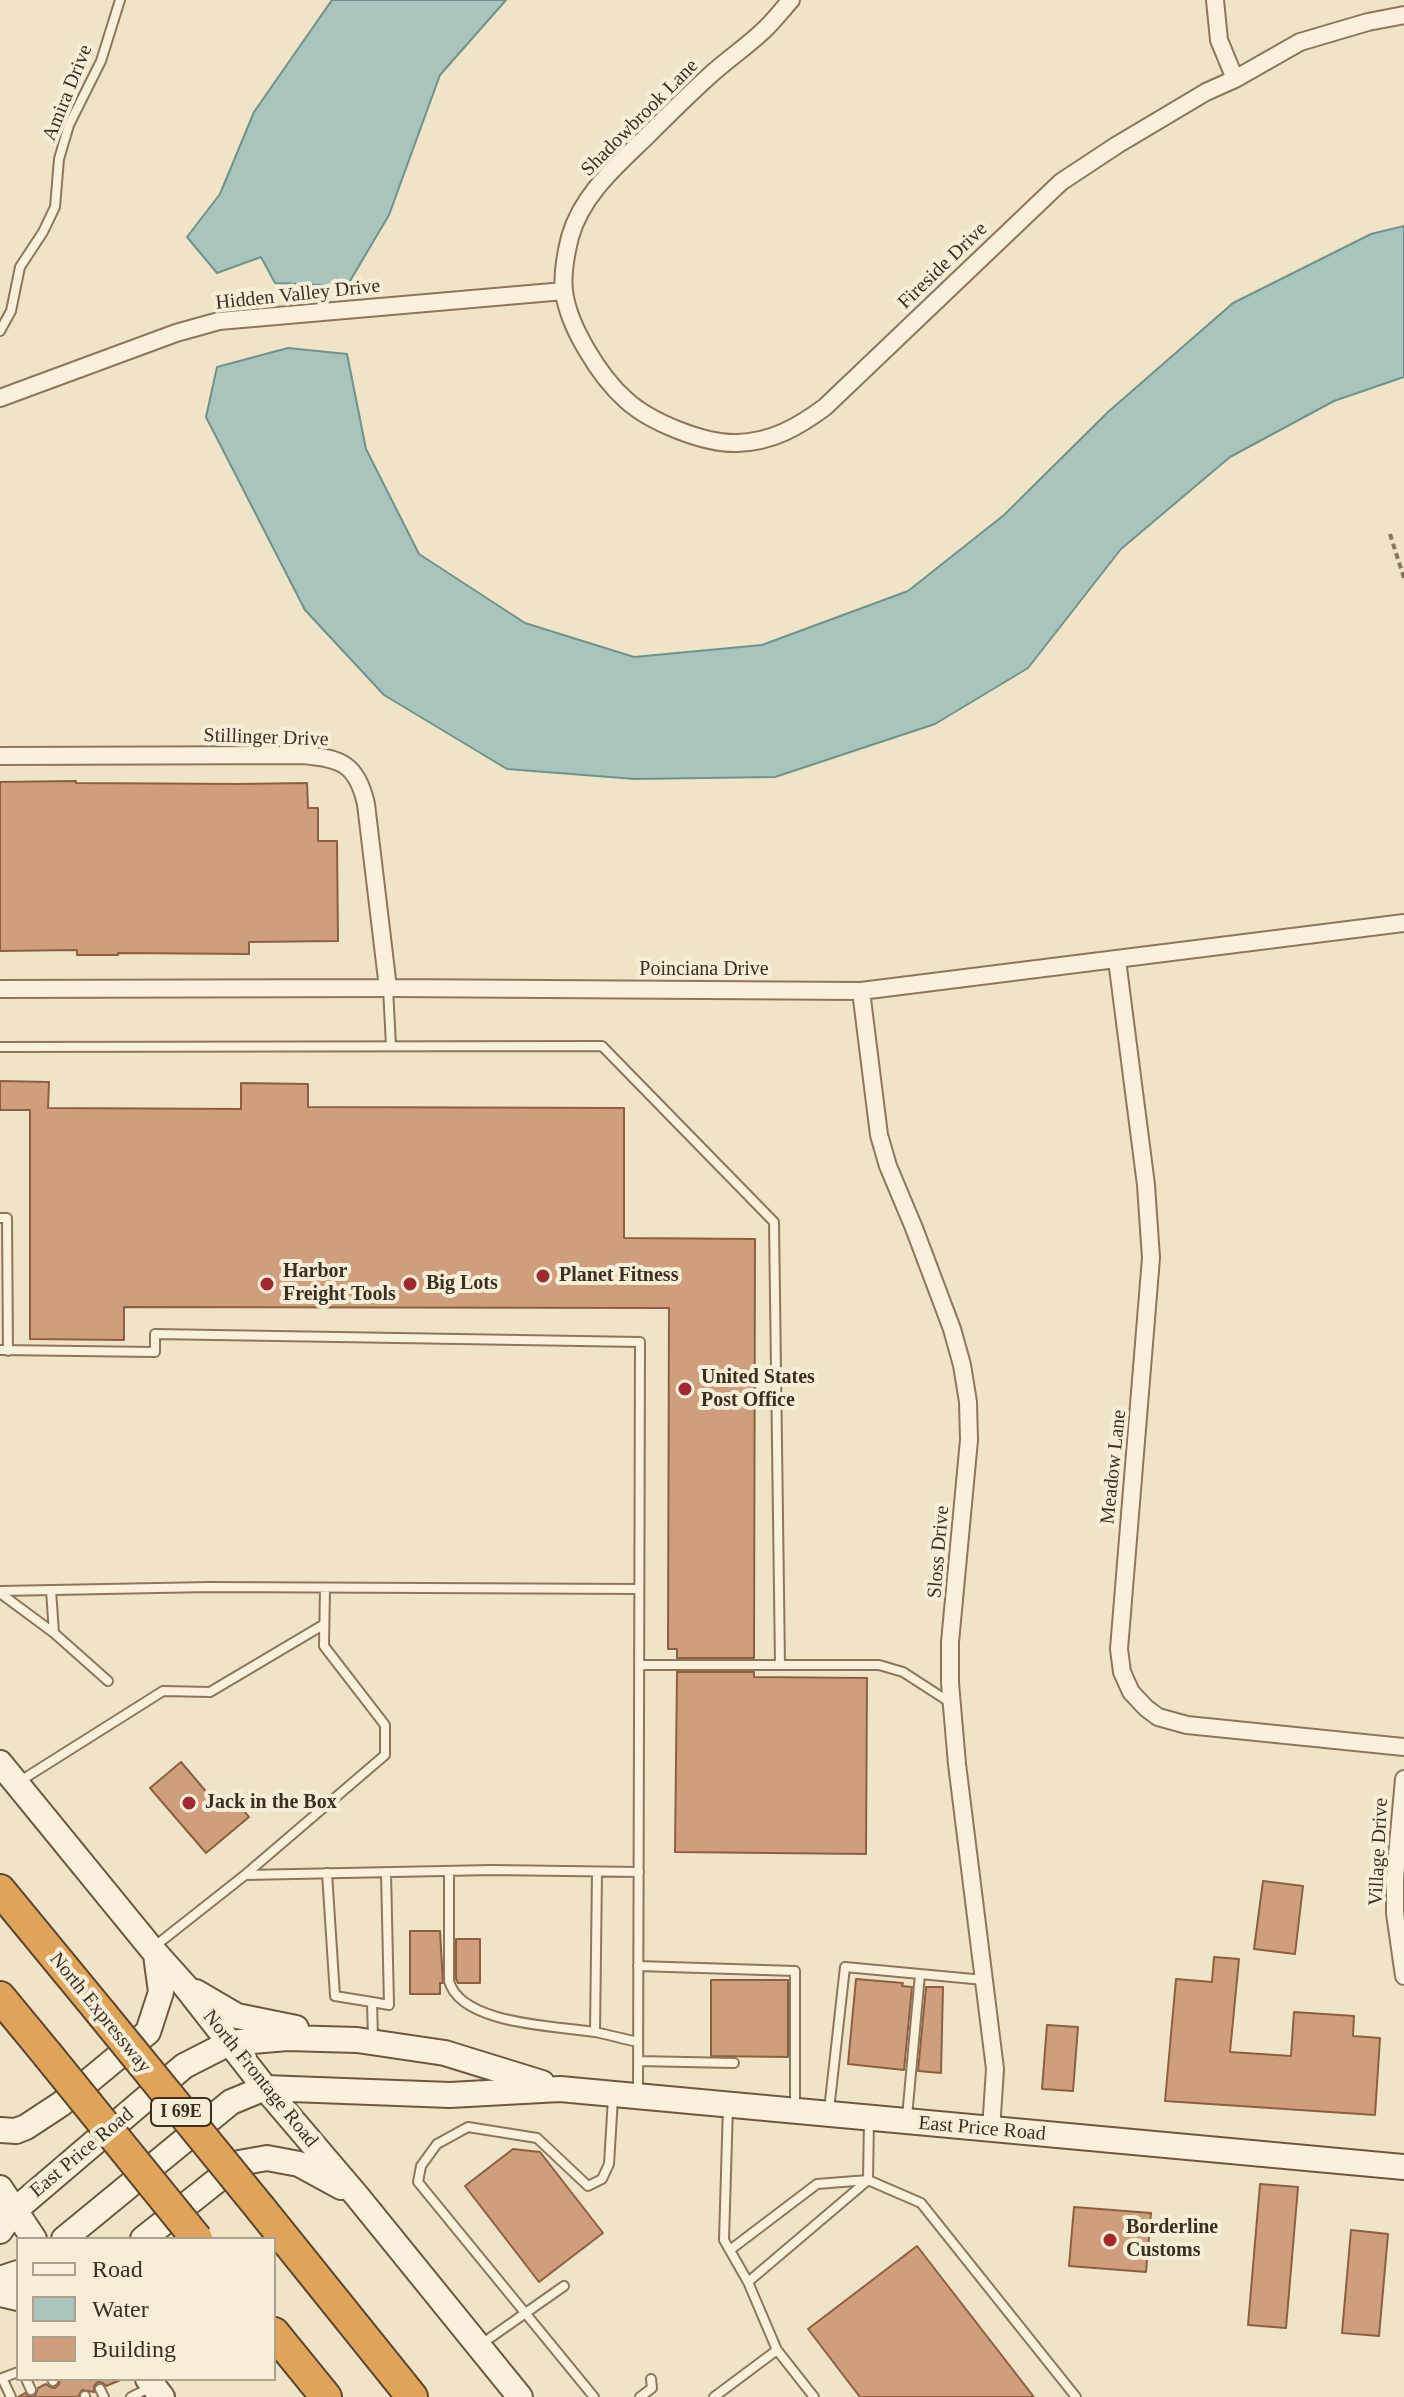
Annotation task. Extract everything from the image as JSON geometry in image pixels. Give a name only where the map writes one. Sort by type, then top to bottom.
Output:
[{"type":"highway","name":"North Expressway","points":[[0,1890],[412,2397]]},
{"type":"highway","points":[[0,1997],[195,2237]]},
{"type":"highway","points":[[276,2335],[326,2397]]},
{"type":"main road","name":"North Frontage Road","points":[[0,1763],[520,2397]]},
{"type":"main road","points":[[0,2130],[16,2131],[26,2127],[61,2104],[148,2032],[161,1992],[154,1952]]},
{"type":"main road","points":[[186,1987],[237,2016],[365,2041]]},
{"type":"main road","name":"East Price Road","points":[[0,2231],[7,2214],[184,2066],[229,2043],[287,2038],[365,2041],[445,2053],[560,2089]]},
{"type":"main road","name":"East Price Road","points":[[66,2237],[231,2102],[265,2088],[450,2095],[560,2089],[1404,2167]]},
{"type":"main road","points":[[146,2237],[239,2163],[267,2158],[299,2164],[357,2196]]},
{"type":"main road","points":[[0,2188],[7,2214],[32,2237]]},
{"type":"street","name":"Shadowbrook Lane","points":[[564,291],[570,237],[579,215],[594,192],[612,170],[708,76],[764,30],[791,0]]},
{"type":"street","points":[[1215,0],[1219,40],[1235,79]]},
{"type":"street","name":"Fireside Drive","points":[[564,291],[571,316],[590,358],[626,400],[676,429],[705,439],[736,443],[797,428],[825,407],[1061,182],[1206,92],[1300,42],[1404,15]]},
{"type":"street","name":"Hidden Valley Drive","points":[[0,398],[176,333],[219,321],[564,291]]},
{"type":"street","name":"Stillinger Drive","points":[[0,756],[302,755],[342,762],[355,772],[366,804],[388,988]]},
{"type":"street","name":"Poinciana Drive","points":[[0,989],[861,991],[1404,923]]},
{"type":"street","name":"Meadow Lane","points":[[1117,960],[1146,1185],[1151,1258],[1127,1532],[1119,1649],[1122,1672],[1131,1692],[1146,1708],[1158,1717],[1187,1725],[1404,1747]]},
{"type":"street","name":"Sloss Drive","points":[[861,991],[879,1135],[888,1166],[952,1329],[968,1402],[969,1440],[950,1642],[951,1703],[995,2069],[991,2130]]},
{"type":"street","name":"Village Drive","points":[[1404,1779],[1395,1913],[1404,1976]]},
{"type":"lane","name":"Amira Drive","points":[[0,331],[11,311],[20,267],[55,207],[59,159],[69,125],[101,61],[120,0]]},
{"type":"lane","points":[[388,988],[391,1046]]},
{"type":"lane","points":[[0,1047],[602,1046],[774,1222],[780,1665]]},
{"type":"lane","points":[[0,1218],[7,1218],[4,1350],[155,1352],[155,1334],[640,1342],[638,2096]]},
{"type":"lane","points":[[0,1592],[173,1587],[639,1589]]},
{"type":"lane","points":[[154,1952],[385,1755],[385,1725],[324,1646],[325,1588]]},
{"type":"lane","points":[[51,1590],[54,1633]]},
{"type":"lane","points":[[0,1592],[54,1633],[108,1681]]},
{"type":"lane","points":[[17,1783],[163,1691],[210,1692],[323,1625]]},
{"type":"lane","points":[[639,1665],[879,1665],[903,1672],[951,1703]]},
{"type":"lane","points":[[245,1875],[449,1871],[639,1872]]},
{"type":"lane","points":[[449,1871],[449,1981],[452,1991],[460,2000],[494,2016],[638,2042]]},
{"type":"lane","points":[[327,1873],[335,1996],[389,2005],[386,1872]]},
{"type":"lane","points":[[595,2032],[597,1872]]},
{"type":"lane","points":[[638,1966],[795,1971],[795,2112]]},
{"type":"lane","points":[[828,2115],[845,1967],[984,1980]]},
{"type":"lane","points":[[907,2122],[920,1974]]},
{"type":"lane","points":[[365,2041],[372,2002]]},
{"type":"lane","points":[[638,2061],[734,2063]]},
{"type":"lane","points":[[594,2397],[418,2182],[421,2166],[437,2144],[468,2127],[537,2138],[588,2186],[602,2179],[609,2164],[613,2094]]},
{"type":"lane","points":[[728,2105],[724,2240],[748,2282],[777,2350],[814,2397]]},
{"type":"lane","points":[[748,2282],[868,2180],[869,2118]]},
{"type":"lane","points":[[730,2250],[817,2184],[868,2180],[921,2203],[1076,2397]]},
{"type":"lane","points":[[479,2347],[564,2286]]},
{"type":"lane","points":[[714,2397],[777,2350]]},
{"type":"lane","points":[[1,2378],[11,2397]]},
{"type":"lane","points":[[640,2397],[652,2388],[651,2379]]},
{"type":"lane","points":[[27,2381],[31,2390]]},
{"type":"lane","points":[[131,2397],[155,2387]]},
{"type":"path","points":[[1390,534],[1404,578]]},
{"type":"water","points":[[332,0],[506,0],[440,75],[389,215],[347,286],[275,283],[261,257],[217,273],[187,237],[220,194],[254,112]]},
{"type":"water","points":[[1404,226],[1404,377],[1334,401],[1230,457],[1121,549],[1028,668],[935,724],[775,777],[635,779],[507,769],[384,695],[305,610],[206,417],[217,367],[288,348],[347,354],[366,449],[419,554],[525,623],[634,657],[762,645],[908,591],[1004,515],[1108,412],[1233,303],[1371,234]]},
{"type":"building","points":[[0,782],[307,783],[308,808],[318,808],[318,841],[337,841],[338,941],[249,942],[249,954],[77,955],[77,950],[0,951]]},
{"type":"building","points":[[0,1081],[49,1082],[48,1108],[241,1109],[241,1083],[308,1084],[308,1107],[624,1108],[624,1238],[755,1239],[754,1658],[677,1658],[677,1649],[668,1649],[669,1308],[124,1307],[124,1340],[30,1339],[30,1110],[0,1110]]},
{"type":"building","points":[[677,1672],[754,1672],[754,1677],[867,1678],[866,1854],[675,1852]]},
{"type":"building","name":"Jack in the Box","points":[[181,1762],[220,1808],[233,1797],[249,1817],[206,1853],[150,1788]]},
{"type":"building","points":[[1263,1881],[1303,1886],[1295,1954],[1254,1949]]},
{"type":"building","points":[[410,1931],[440,1931],[443,1983],[440,1983],[440,1994],[410,1994]]},
{"type":"building","points":[[456,1939],[480,1939],[480,1983],[458,1983]]},
{"type":"building","points":[[1214,1957],[1239,1959],[1230,2052],[1291,2056],[1294,2012],[1354,2016],[1353,2036],[1380,2038],[1375,2115],[1165,2101],[1176,1979],[1212,1982]]},
{"type":"building","points":[[856,1979],[903,1983],[902,1986],[912,1987],[904,2070],[848,2064]]},
{"type":"building","points":[[711,1980],[788,1980],[788,2057],[711,2056]]},
{"type":"building","points":[[926,1987],[943,1987],[941,2073],[918,2071]]},
{"type":"building","points":[[1047,2025],[1078,2027],[1073,2091],[1042,2089]]},
{"type":"building","points":[[513,2149],[540,2152],[603,2233],[539,2282],[465,2186]]},
{"type":"building","points":[[1260,2184],[1298,2187],[1286,2328],[1248,2325]]},
{"type":"building","name":"Borderline Customs","points":[[1074,2207],[1151,2213],[1146,2272],[1069,2266]]},
{"type":"building","points":[[1351,2230],[1388,2234],[1379,2336],[1342,2333]]},
{"type":"building","points":[[917,2246],[1034,2397],[860,2397],[808,2329]]},
{"type":"building","points":[[60,2381],[118,2381],[106,2386],[98,2382],[94,2392],[82,2390],[78,2397],[30,2397],[35,2396],[38,2388],[46,2384],[55,2388]]},
{"type":"place","name":"Planet Fitness","points":[[543,1276]]},
{"type":"place","name":"Harbor Freight Tools","points":[[267,1284]]},
{"type":"place","name":"Big Lots","points":[[410,1284]]},
{"type":"place","name":"United States Post Office","points":[[685,1389]]},
{"type":"place","name":"Jack in the Box","points":[[189,1803]]},
{"type":"place","name":"Borderline Customs","points":[[1110,2240]]}]
